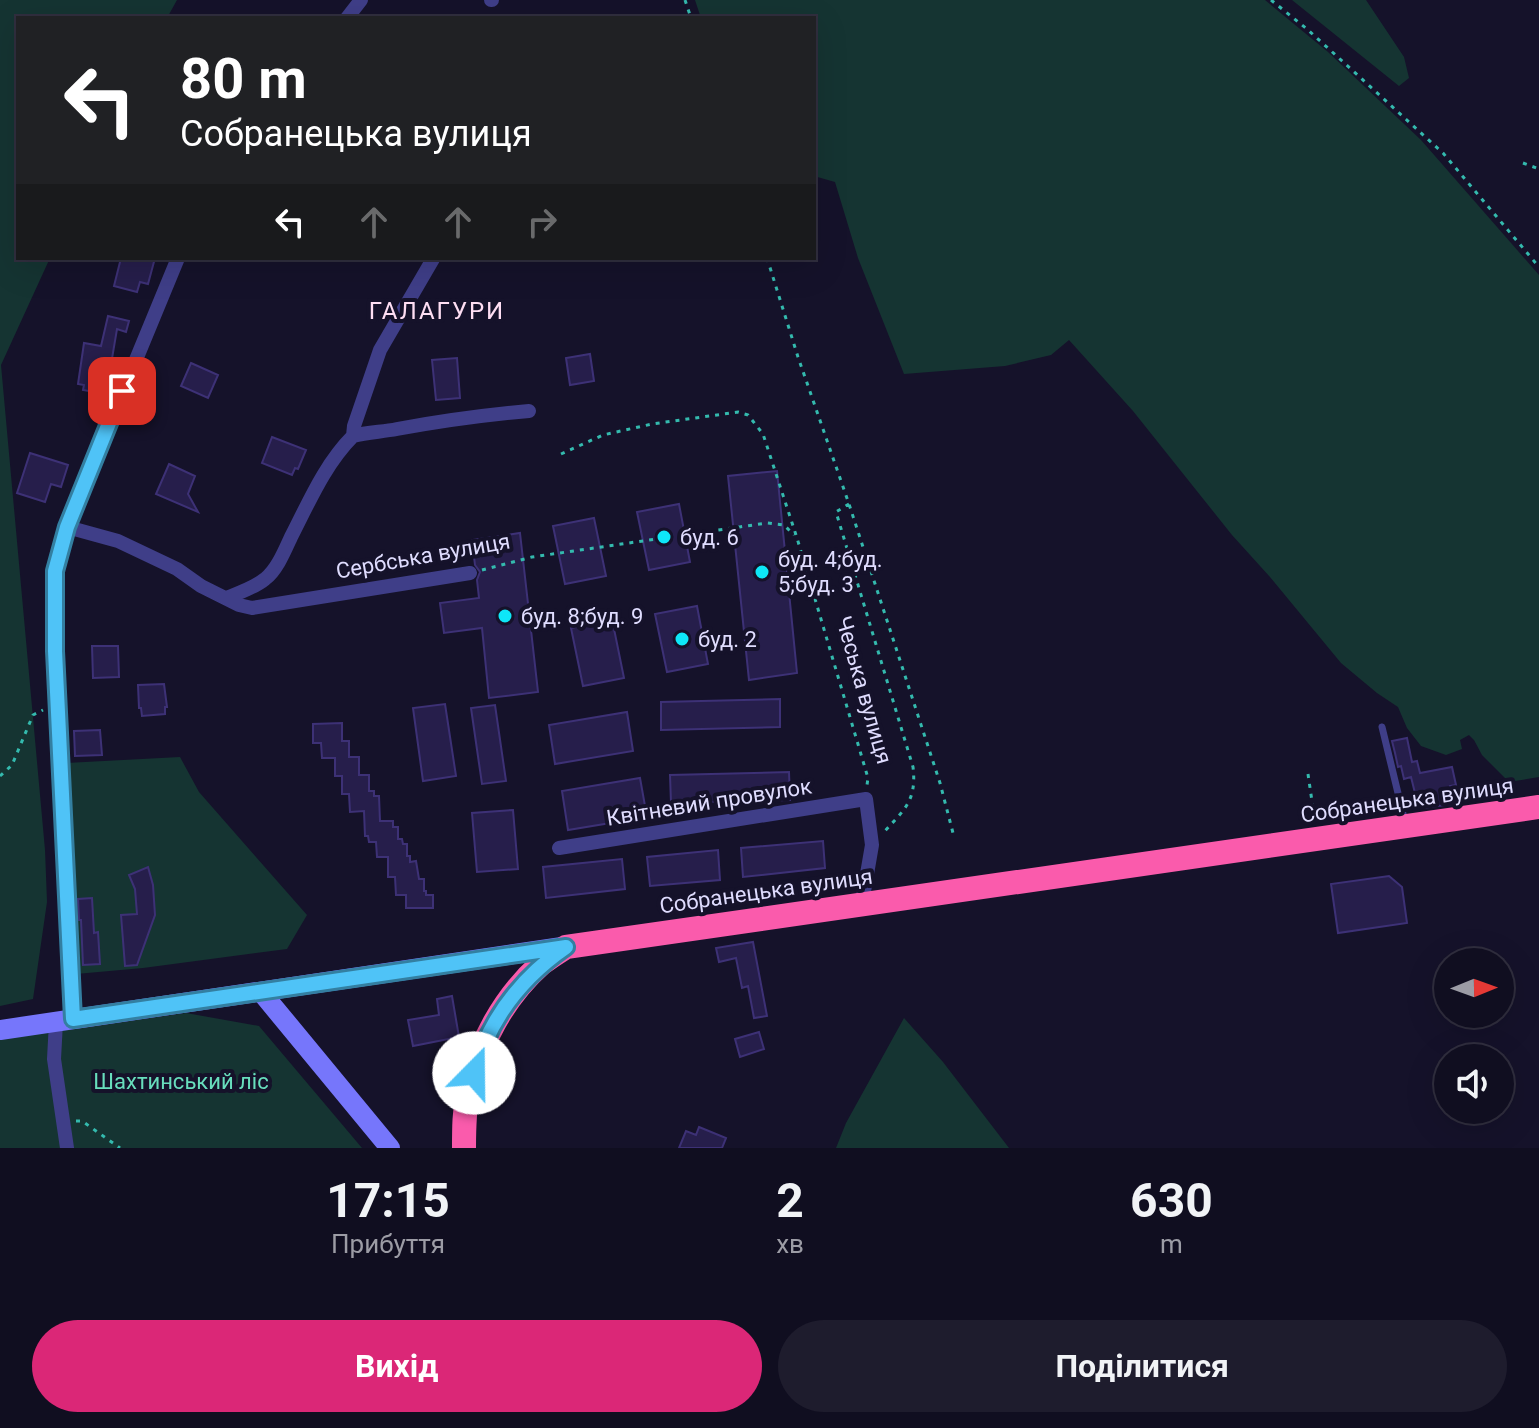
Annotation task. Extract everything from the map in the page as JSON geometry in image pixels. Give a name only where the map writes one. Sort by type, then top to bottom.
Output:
[{"type":"highway","name":"Собранецька вулиця","points":[[566,947],[1539,807]]},
{"type":"highway","points":[[453,1148],[461,1131],[479,1054],[501,1011],[542,964],[566,947]]},
{"type":"highway","points":[[464,1148],[465,1113]]},
{"type":"main road","name":"Собранецька вулиця","points":[[0,1030],[566,947]]},
{"type":"main road","points":[[262,993],[390,1148]]},
{"type":"street","points":[[349,16],[361,0]]},
{"type":"street","points":[[67,1148],[54,1059],[64,1020],[55,571],[67,527],[177,260]]},
{"type":"street","points":[[353,436],[380,350],[432,260]]},
{"type":"street","points":[[226,598],[268,578],[321,478],[353,436],[481,415],[529,411]]},
{"type":"street","name":"Сербська вулиця","points":[[67,527],[118,541],[177,569],[201,586],[252,608],[470,573]]},
{"type":"street","name":"Чеська вулиця","points":[[862,903],[872,845],[866,799]]},
{"type":"street","name":"Квітневий провулок","points":[[559,848],[866,799]]},
{"type":"lane","points":[[1382,727],[1405,826]]},
{"type":"path","points":[[1271,0],[1443,153],[1539,267]]},
{"type":"path","points":[[1523,163],[1539,169]]},
{"type":"path","points":[[768,260],[940,783],[953,833]]},
{"type":"path","name":"Чеська вулиця","points":[[561,454],[603,435],[652,424],[738,412],[748,415],[763,434],[797,538],[868,778],[866,799]]},
{"type":"path","points":[[849,504],[836,512],[913,767],[915,783],[906,807],[872,845]]},
{"type":"path","name":"Сербська вулиця","points":[[470,573],[532,557],[767,523],[784,525],[797,538]]},
{"type":"path","points":[[0,776],[12,765],[33,715],[58,704]]},
{"type":"path","points":[[1308,774],[1317,839]]},
{"type":"path","points":[[63,1119],[82,1121],[120,1148]]},
{"type":"green space","points":[[0,0],[177,0],[168,16],[16,16],[16,260],[49,260],[1,365],[45,850],[47,902],[33,999],[0,1006]]},
{"type":"green space","points":[[695,0],[1265,0],[1328,52],[1421,140],[1539,275],[1539,777],[1509,782],[1482,755],[1469,735],[1460,740],[1462,749],[1446,755],[1421,746],[1407,728],[1398,707],[1341,663],[1232,535],[1133,411],[1069,340],[1051,355],[1005,366],[904,374],[858,258],[835,182],[816,177],[816,16],[700,16]]},
{"type":"green space","points":[[1292,0],[1366,0],[1404,57],[1409,78],[1399,86]]},
{"type":"green space","points":[[180,757],[199,792],[307,915],[287,949],[76,974],[66,763]]},
{"type":"green space","name":"Шахтинський ліс","points":[[186,1013],[259,1026],[362,1148],[0,1148],[0,1039]]},
{"type":"green space","points":[[904,1018],[943,1062],[1009,1148],[836,1148],[846,1123]]},
{"type":"building","points":[[120,260],[154,260],[148,284],[140,282],[137,292],[114,286]]},
{"type":"building","points":[[108,316],[129,321],[126,332],[117,329],[106,394],[83,390],[84,385],[78,384],[84,343],[101,346]]},
{"type":"building","points":[[590,354],[594,381],[570,385],[566,358]]},
{"type":"building","points":[[457,358],[460,398],[436,400],[432,360]]},
{"type":"building","points":[[191,363],[218,375],[208,398],[181,386]]},
{"type":"building","points":[[272,437],[306,450],[292,475],[262,463]]},
{"type":"building","points":[[30,453],[68,465],[61,487],[51,484],[45,502],[17,493]]},
{"type":"building","points":[[169,464],[195,476],[188,494],[198,512],[156,494]]},
{"type":"building","name":"буд. 4;буд. 5;буд. 3","points":[[777,471],[797,673],[749,680],[728,476]]},
{"type":"building","name":"буд. 6","points":[[679,504],[690,562],[649,570],[637,512]]},
{"type":"building","points":[[594,518],[606,576],[565,584],[553,526]]},
{"type":"building","name":"буд. 8;буд. 9","points":[[520,533],[538,692],[489,698],[482,628],[444,633],[440,603],[479,598],[477,580],[480,572],[475,565],[472,540]]},
{"type":"building","name":"буд. 2","points":[[697,606],[708,664],[667,672],[655,614]]},
{"type":"building","points":[[612,619],[624,678],[583,686],[571,628]]},
{"type":"building","points":[[92,646],[118,646],[119,677],[93,678]]},
{"type":"building","points":[[164,684],[165,714],[142,716],[138,685]]},
{"type":"building","points":[[780,699],[780,727],[661,730],[661,702]]},
{"type":"building","points":[[445,704],[456,776],[423,781],[413,708]]},
{"type":"building","points":[[495,705],[506,781],[482,784],[471,708]]},
{"type":"building","points":[[627,712],[633,751],[555,764],[549,725]]},
{"type":"building","points":[[342,723],[342,741],[349,741],[349,757],[359,757],[359,775],[369,775],[369,791],[379,796],[380,821],[393,821],[393,827],[398,827],[398,839],[407,844],[410,862],[416,861],[419,879],[424,879],[426,895],[433,895],[433,908],[406,908],[406,895],[396,895],[395,877],[388,877],[388,857],[377,857],[376,842],[369,842],[368,836],[365,836],[364,811],[350,812],[349,794],[342,794],[342,776],[335,776],[335,758],[322,758],[321,743],[313,743],[313,724]]},
{"type":"building","points":[[100,730],[102,755],[75,756],[74,731]]},
{"type":"building","points":[[1407,738],[1412,762],[1417,761],[1420,773],[1452,767],[1456,785],[1450,786],[1453,804],[1424,808],[1421,792],[1415,793],[1411,777],[1404,779],[1401,766],[1398,767],[1392,741]]},
{"type":"building","points":[[789,772],[790,800],[671,803],[670,775]]},
{"type":"building","points":[[640,778],[647,817],[568,830],[562,791]]},
{"type":"building","points":[[513,810],[518,869],[477,872],[472,813]]},
{"type":"building","points":[[823,841],[825,868],[743,877],[741,848]]},
{"type":"building","points":[[718,850],[720,880],[650,886],[647,857]]},
{"type":"building","points":[[622,859],[625,889],[546,898],[543,867]]},
{"type":"building","points":[[148,867],[155,915],[137,965],[125,966],[121,915],[137,914],[135,889],[129,875]]},
{"type":"building","points":[[1389,876],[1402,887],[1407,923],[1338,933],[1331,884]]},
{"type":"building","points":[[92,898],[100,964],[83,965],[78,899]]},
{"type":"building","points":[[753,942],[767,1016],[754,1018],[748,986],[742,988],[736,958],[719,962],[716,948]]},
{"type":"building","points":[[452,996],[459,1037],[413,1046],[408,1020],[439,1015],[437,999]]},
{"type":"building","points":[[759,1032],[764,1049],[740,1057],[735,1039]]},
{"type":"building","points":[[699,1127],[726,1138],[722,1148],[679,1148],[686,1131],[696,1135]]},
{"type":"place","name":"буд. 6","points":[[664,537]]},
{"type":"place","name":"буд. 4;буд. 5;буд. 3","points":[[762,572]]},
{"type":"place","name":"буд. 8;буд. 9","points":[[505,616]]},
{"type":"place","name":"буд. 2","points":[[682,639]]},
{"type":"district","name":"ГАЛАГУРИ","points":[[437,311]]},
{"type":"route","points":[[122,391],[67,527],[55,571],[55,651],[73,1019],[566,947],[542,964],[501,1011],[479,1054],[474,1073]]}]
